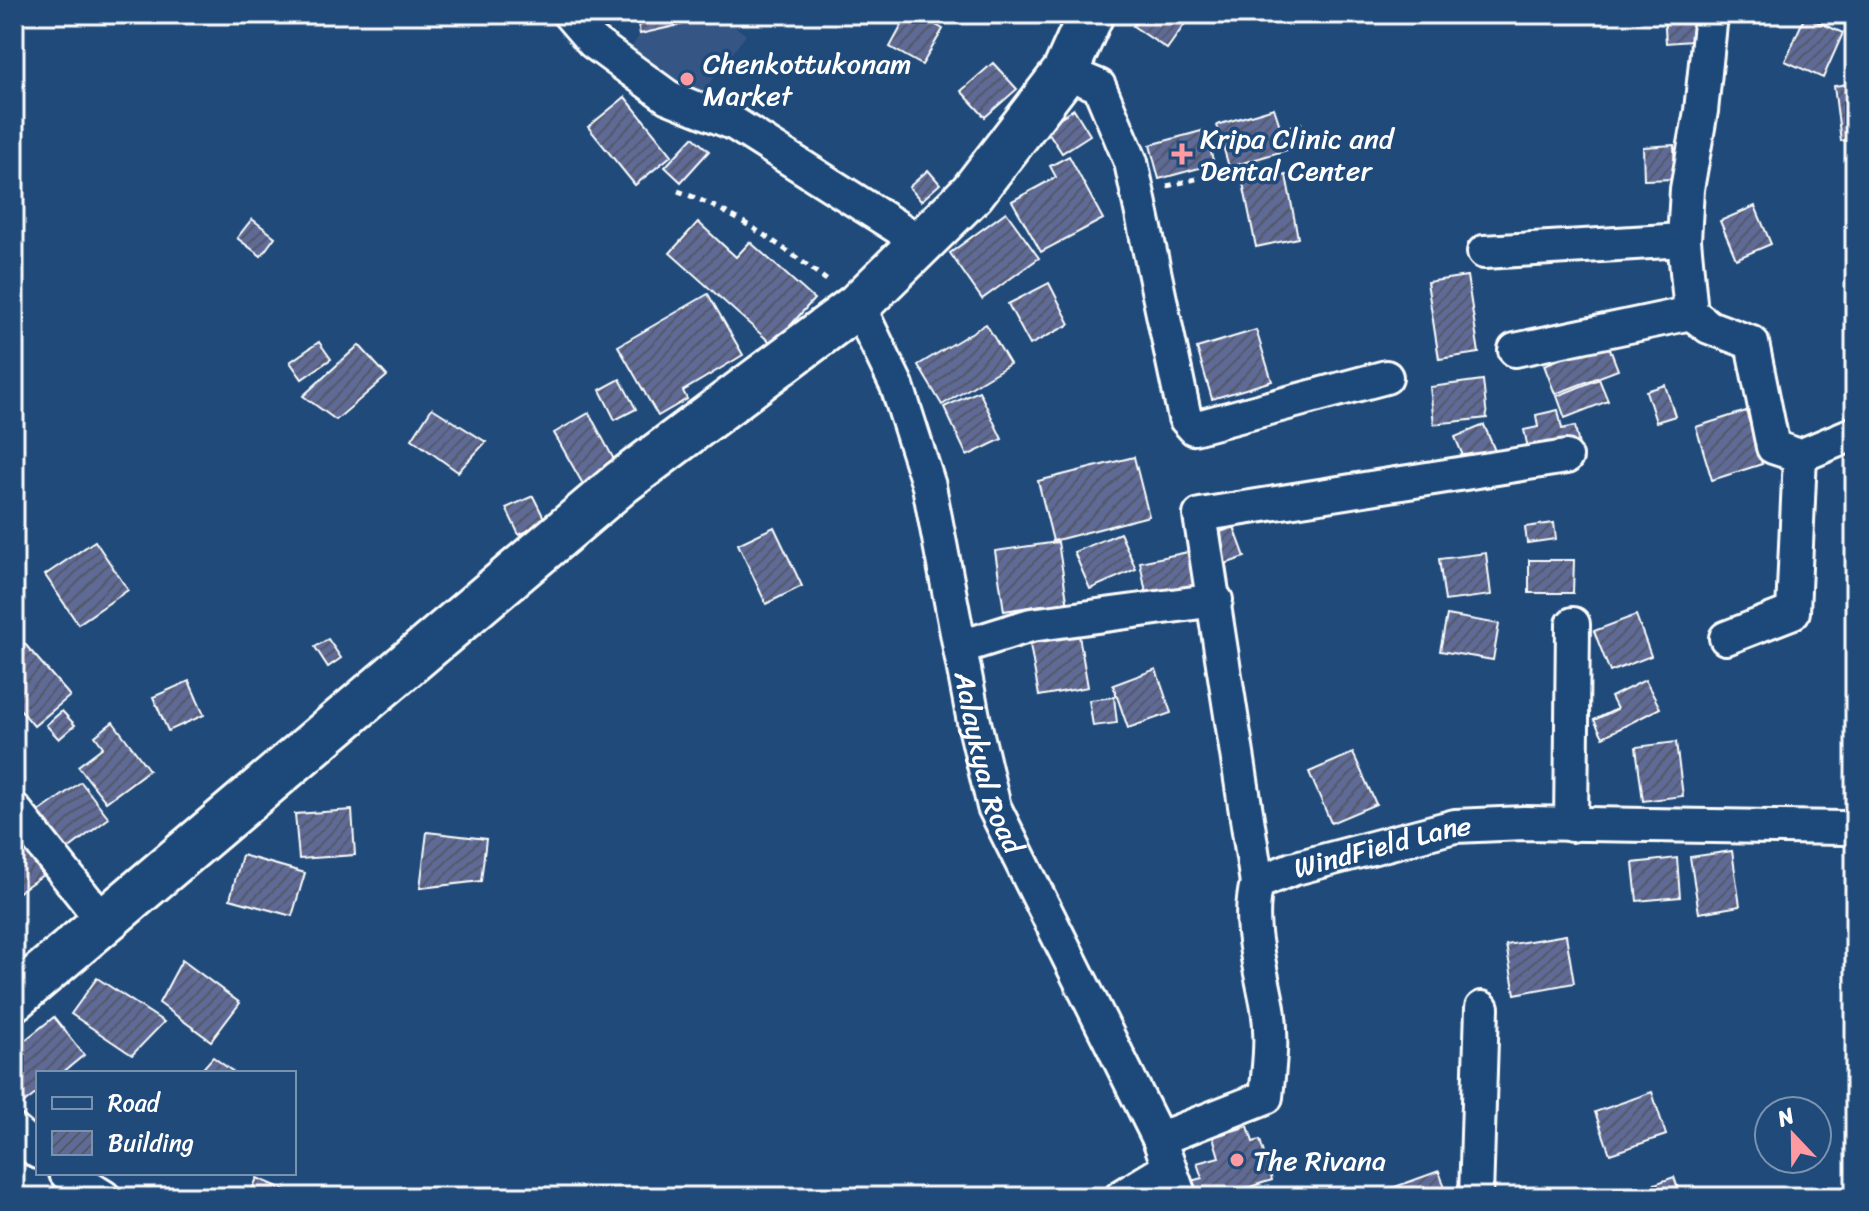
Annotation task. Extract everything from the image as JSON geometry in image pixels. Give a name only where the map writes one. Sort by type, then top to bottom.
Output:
[{"type":"main road","points":[[14,998],[622,482],[858,305],[924,244],[972,193],[1065,72],[1091,14]]},
{"type":"street","points":[[569,14],[593,42],[668,97],[735,124],[924,244]]},
{"type":"street","points":[[1711,14],[1701,111],[1687,189],[1684,240],[1691,313],[1709,327],[1752,343],[1773,447],[1800,456],[1855,433]]},
{"type":"street","points":[[1065,72],[1099,86],[1131,162],[1185,418],[1194,428],[1386,377]]},
{"type":"street","points":[[1484,252],[1684,240]]},
{"type":"street","name":"Aalaykyal Road","points":[[858,305],[897,386],[929,486],[994,807],[1168,1169]]},
{"type":"street","points":[[1515,350],[1691,313]]},
{"type":"street","points":[[1726,638],[1793,612],[1800,456]]},
{"type":"street","points":[[1257,883],[1216,600],[1200,515],[1566,457]]},
{"type":"street","points":[[961,647],[1031,625],[1216,600]]},
{"type":"street","points":[[1571,825],[1573,624]]},
{"type":"street","points":[[14,809],[103,921]]},
{"type":"street","name":"WindField Lane","points":[[1168,1169],[1266,1097],[1271,1053],[1269,1011],[1256,947],[1253,901],[1257,883],[1292,869],[1455,826],[1843,828]]},
{"type":"street","points":[[1476,1197],[1482,1008]]},
{"type":"street","points":[[14,1131],[36,1150]]},
{"type":"street","points":[[1121,1197],[1168,1169]]},
{"type":"street","points":[[69,1175],[104,1197]]},
{"type":"path","points":[[1138,201],[1151,190],[1261,163]]},
{"type":"path","points":[[678,191],[720,206],[776,241],[858,305]]},
{"type":"shaded area","name":"Chenkottukonam Market","points":[[652,14],[719,14],[746,35],[692,107],[629,52]]},
{"type":"building","points":[[636,14],[709,14],[710,18],[640,34]]},
{"type":"building","points":[[908,14],[917,14],[943,29],[922,65],[890,47]]},
{"type":"building","points":[[1141,14],[1183,14],[1189,18],[1167,49],[1133,26]]},
{"type":"building","points":[[1664,14],[1703,14],[1705,40],[1666,43]]},
{"type":"building","points":[[1805,16],[1843,33],[1823,78],[1785,61]]},
{"type":"building","points":[[993,63],[1017,89],[985,117],[961,91]]},
{"type":"building","points":[[1855,83],[1855,139],[1841,141],[1834,86]]},
{"type":"building","points":[[625,97],[672,155],[635,185],[588,127]]},
{"type":"building","points":[[1274,108],[1281,129],[1301,123],[1307,144],[1229,167],[1217,125]]},
{"type":"building","points":[[1074,109],[1090,135],[1062,153],[1045,127]]},
{"type":"building","name":"Kripa Clinic and Dental Center","points":[[1205,130],[1214,164],[1159,179],[1150,145]]},
{"type":"building","points":[[693,137],[709,151],[681,182],[665,167]]},
{"type":"building","points":[[1674,145],[1675,179],[1644,180],[1643,147]]},
{"type":"building","points":[[1069,156],[1103,219],[1041,252],[1012,201],[1056,177],[1050,166]]},
{"type":"building","points":[[928,170],[940,184],[921,201],[909,187]]},
{"type":"building","points":[[1286,175],[1298,238],[1256,247],[1243,183]]},
{"type":"building","points":[[1755,206],[1771,244],[1736,259],[1720,221]]},
{"type":"building","points":[[1006,212],[1039,258],[982,299],[950,253]]},
{"type":"building","points":[[252,219],[275,237],[261,256],[237,238]]},
{"type":"building","points":[[698,222],[736,257],[750,242],[814,299],[773,345],[670,253]]},
{"type":"building","points":[[1467,276],[1479,353],[1439,359],[1427,282]]},
{"type":"building","points":[[1049,283],[1070,324],[1030,345],[1008,304]]},
{"type":"building","points":[[708,294],[743,355],[683,391],[687,399],[658,416],[618,346]]},
{"type":"building","points":[[986,324],[1010,364],[942,405],[918,365]]},
{"type":"building","points":[[1256,330],[1272,381],[1212,399],[1197,348]]},
{"type":"building","points":[[1607,341],[1618,370],[1555,394],[1544,365]]},
{"type":"building","points":[[319,342],[331,359],[302,379],[290,362]]},
{"type":"building","points":[[359,345],[387,376],[336,420],[303,396]]},
{"type":"building","points":[[620,379],[636,409],[615,420],[600,390]]},
{"type":"building","points":[[1599,379],[1608,401],[1565,418],[1557,396]]},
{"type":"building","points":[[1483,380],[1487,418],[1434,424],[1430,387]]},
{"type":"building","points":[[1665,385],[1675,416],[1656,422],[1646,391]]},
{"type":"building","points":[[979,391],[1002,439],[967,456],[944,407]]},
{"type":"building","points":[[432,408],[486,442],[458,472],[412,439]]},
{"type":"building","points":[[1558,410],[1562,429],[1575,426],[1579,446],[1530,457],[1524,430],[1538,427],[1536,415]]},
{"type":"building","points":[[1746,411],[1762,464],[1712,480],[1696,427]]},
{"type":"building","points":[[589,413],[618,467],[584,486],[554,433]]},
{"type":"building","points":[[1484,425],[1498,458],[1469,470],[1455,437]]},
{"type":"building","points":[[14,439],[22,449],[14,456]]},
{"type":"building","points":[[1134,457],[1149,516],[1053,541],[1038,481]]},
{"type":"building","points":[[533,496],[546,522],[519,535],[506,508]]},
{"type":"building","points":[[1554,523],[1556,539],[1527,543],[1525,527]]},
{"type":"building","points":[[774,527],[802,586],[766,604],[738,544]]},
{"type":"building","points":[[1234,527],[1245,557],[1217,567],[1207,537]]},
{"type":"building","points":[[1120,533],[1136,569],[1090,589],[1074,552]]},
{"type":"building","points":[[95,541],[128,590],[78,624],[45,575]]},
{"type":"building","points":[[1058,542],[1069,613],[1044,617],[1042,605],[1004,611],[995,551]]},
{"type":"building","points":[[1188,552],[1197,594],[1148,604],[1140,562]]},
{"type":"building","points":[[1486,553],[1491,595],[1445,601],[1439,559]]},
{"type":"building","points":[[1529,560],[1574,560],[1573,593],[1529,593]]},
{"type":"building","points":[[1447,615],[1499,624],[1493,660],[1440,651]]},
{"type":"building","points":[[1636,615],[1651,656],[1610,672],[1594,631]]},
{"type":"building","points":[[1077,624],[1088,687],[1039,696],[1028,633]]},
{"type":"building","points":[[328,639],[341,658],[328,667],[315,647]]},
{"type":"building","points":[[24,643],[70,696],[34,726],[14,702],[14,652]]},
{"type":"building","points":[[1156,669],[1171,713],[1128,728],[1113,685]]},
{"type":"building","points":[[1645,680],[1660,708],[1603,737],[1594,720],[1617,709],[1611,697]]},
{"type":"building","points":[[189,681],[204,715],[168,731],[153,697]]},
{"type":"building","points":[[1114,697],[1117,723],[1093,726],[1089,700]]},
{"type":"building","points":[[62,711],[75,725],[59,739],[46,725]]},
{"type":"building","points":[[113,722],[149,770],[106,802],[78,766],[103,747],[95,736]]},
{"type":"building","points":[[1676,742],[1683,796],[1643,801],[1636,747]]},
{"type":"building","points":[[1353,753],[1376,804],[1331,823],[1309,772]]},
{"type":"building","points":[[81,782],[109,818],[59,856],[33,816]]},
{"type":"building","points":[[352,810],[355,855],[299,859],[295,814]]},
{"type":"building","points":[[427,832],[486,839],[481,881],[420,888]]},
{"type":"building","points":[[14,833],[43,875],[14,895]]},
{"type":"building","points":[[1732,851],[1740,906],[1699,913],[1690,857]]},
{"type":"building","points":[[242,855],[305,873],[292,916],[230,899]]},
{"type":"building","points":[[1677,858],[1680,897],[1637,901],[1633,863]]},
{"type":"building","points":[[1566,935],[1574,983],[1515,994],[1506,945]]},
{"type":"building","points":[[182,960],[240,1003],[211,1041],[159,1003]]},
{"type":"building","points":[[97,978],[164,1022],[132,1055],[71,1014]]},
{"type":"building","points":[[54,1017],[84,1055],[64,1071],[36,1071],[36,1094],[14,1111],[14,1049]]},
{"type":"building","points":[[213,1057],[232,1071],[201,1071]]},
{"type":"building","points":[[1652,1092],[1666,1135],[1610,1154],[1595,1112]]},
{"type":"building","name":"The Rivana","points":[[1248,1126],[1253,1142],[1260,1140],[1272,1180],[1218,1197],[1196,1197],[1191,1181],[1202,1178],[1197,1163],[1219,1157],[1213,1137]]},
{"type":"building","points":[[1439,1171],[1448,1197],[1392,1197],[1389,1189]]},
{"type":"building","points":[[1674,1177],[1681,1197],[1624,1195]]},
{"type":"building","points":[[257,1178],[302,1197],[249,1197]]},
{"type":"building","points":[[209,1193],[209,1197],[169,1197],[169,1194]]},
{"type":"place","name":"Chenkottukonam Market","points":[[687,79]]},
{"type":"place","name":"Kripa Clinic and Dental Center","points":[[1182,154]]},
{"type":"place","name":"The Rivana","points":[[1237,1160]]}]
